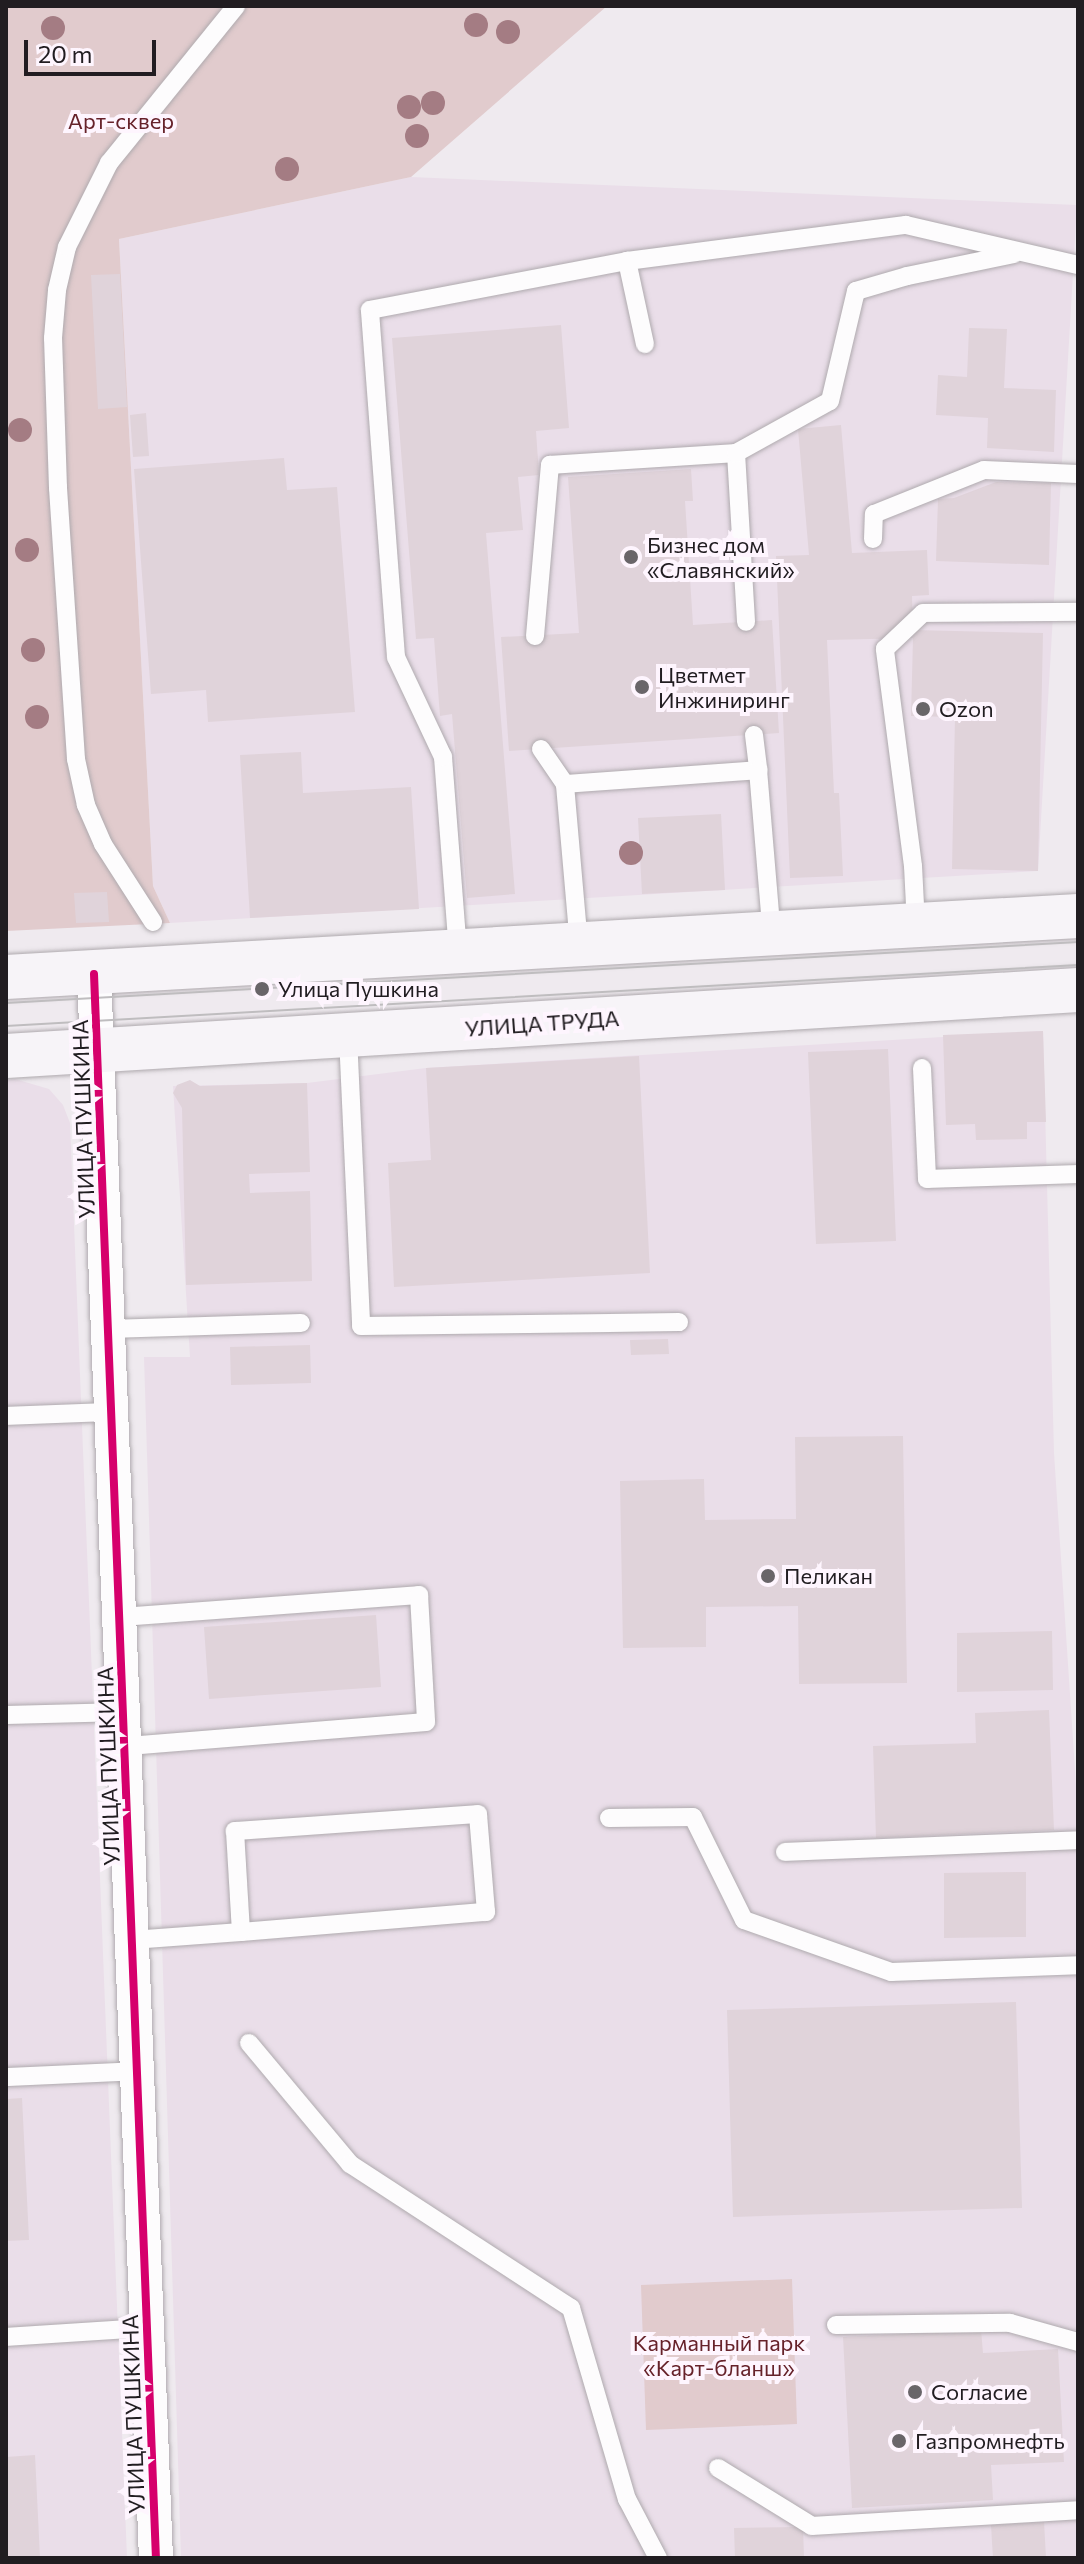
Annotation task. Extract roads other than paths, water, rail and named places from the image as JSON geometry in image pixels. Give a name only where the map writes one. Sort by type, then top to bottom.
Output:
[{"type":"main road","points":[[6,977],[917,928],[1078,916]]},
{"type":"main road","name":"УЛИЦА ТРУДА","points":[[6,1056],[1078,990]]},
{"type":"street","name":"УЛИЦА ПУШКИНА","points":[[94,974],[156,2558]]},
{"type":"lane","points":[[153,922],[103,844],[86,805],[76,759],[58,488],[53,338],[57,290],[67,247],[109,163],[236,6]]},
{"type":"lane","points":[[458,952],[443,757],[396,657],[370,310],[627,261],[906,225],[1078,265]]},
{"type":"lane","points":[[535,636],[550,465],[736,453],[830,401],[856,291],[907,276],[1022,252]]},
{"type":"lane","points":[[627,261],[645,344]]},
{"type":"lane","points":[[736,453],[746,622]]},
{"type":"lane","points":[[873,539],[874,514],[984,470],[1078,474]]},
{"type":"lane","points":[[917,928],[913,866],[885,649],[923,613],[1078,612]]},
{"type":"lane","points":[[754,735],[772,935]]},
{"type":"lane","points":[[541,749],[565,784],[579,946]]},
{"type":"lane","points":[[565,784],[758,770]]},
{"type":"lane","points":[[348,1036],[361,1326],[679,1322]]},
{"type":"lane","points":[[922,1068],[927,1179],[1078,1174]]},
{"type":"lane","points":[[109,1329],[301,1323]]},
{"type":"lane","points":[[6,1416],[112,1412]]},
{"type":"lane","points":[[120,1617],[419,1595],[426,1722],[125,1746]]},
{"type":"lane","points":[[6,1715],[124,1712]]},
{"type":"lane","points":[[132,1940],[241,1932],[486,1912],[478,1814],[235,1831],[241,1932]]},
{"type":"lane","points":[[609,1818],[693,1817],[744,1920],[891,1972],[1078,1965]]},
{"type":"lane","points":[[785,1852],[1078,1840]]},
{"type":"lane","points":[[249,2043],[350,2164],[571,2308],[627,2499],[658,2558]]},
{"type":"lane","points":[[6,2077],[137,2071]]},
{"type":"lane","points":[[836,2325],[1010,2323],[1078,2342]]},
{"type":"lane","points":[[6,2337],[147,2328]]},
{"type":"lane","points":[[718,2468],[812,2526],[1078,2510]]},
{"type":"tram line","points":[[6,1003],[1078,942]]},
{"type":"tram line","points":[[6,1026],[1078,965]]},
{"type":"place","name":"Бизнес дом «Славянский»","points":[[631,557]]},
{"type":"place","name":"Цветмет Инжиниринг","points":[[642,687]]},
{"type":"place","name":"Ozon","points":[[923,709]]},
{"type":"place","name":"Улица Пушкина","points":[[262,989]]},
{"type":"place","name":"Пеликан","points":[[768,1576]]},
{"type":"place","name":"Согласие","points":[[915,2392]]},
{"type":"place","name":"Газпромнефть","points":[[899,2441]]},
{"type":"park label","name":"Арт-сквер","points":[[121,121]]},
{"type":"park label","name":"Карманный парк «Карт-бланш»","points":[[719,2354]]}]
